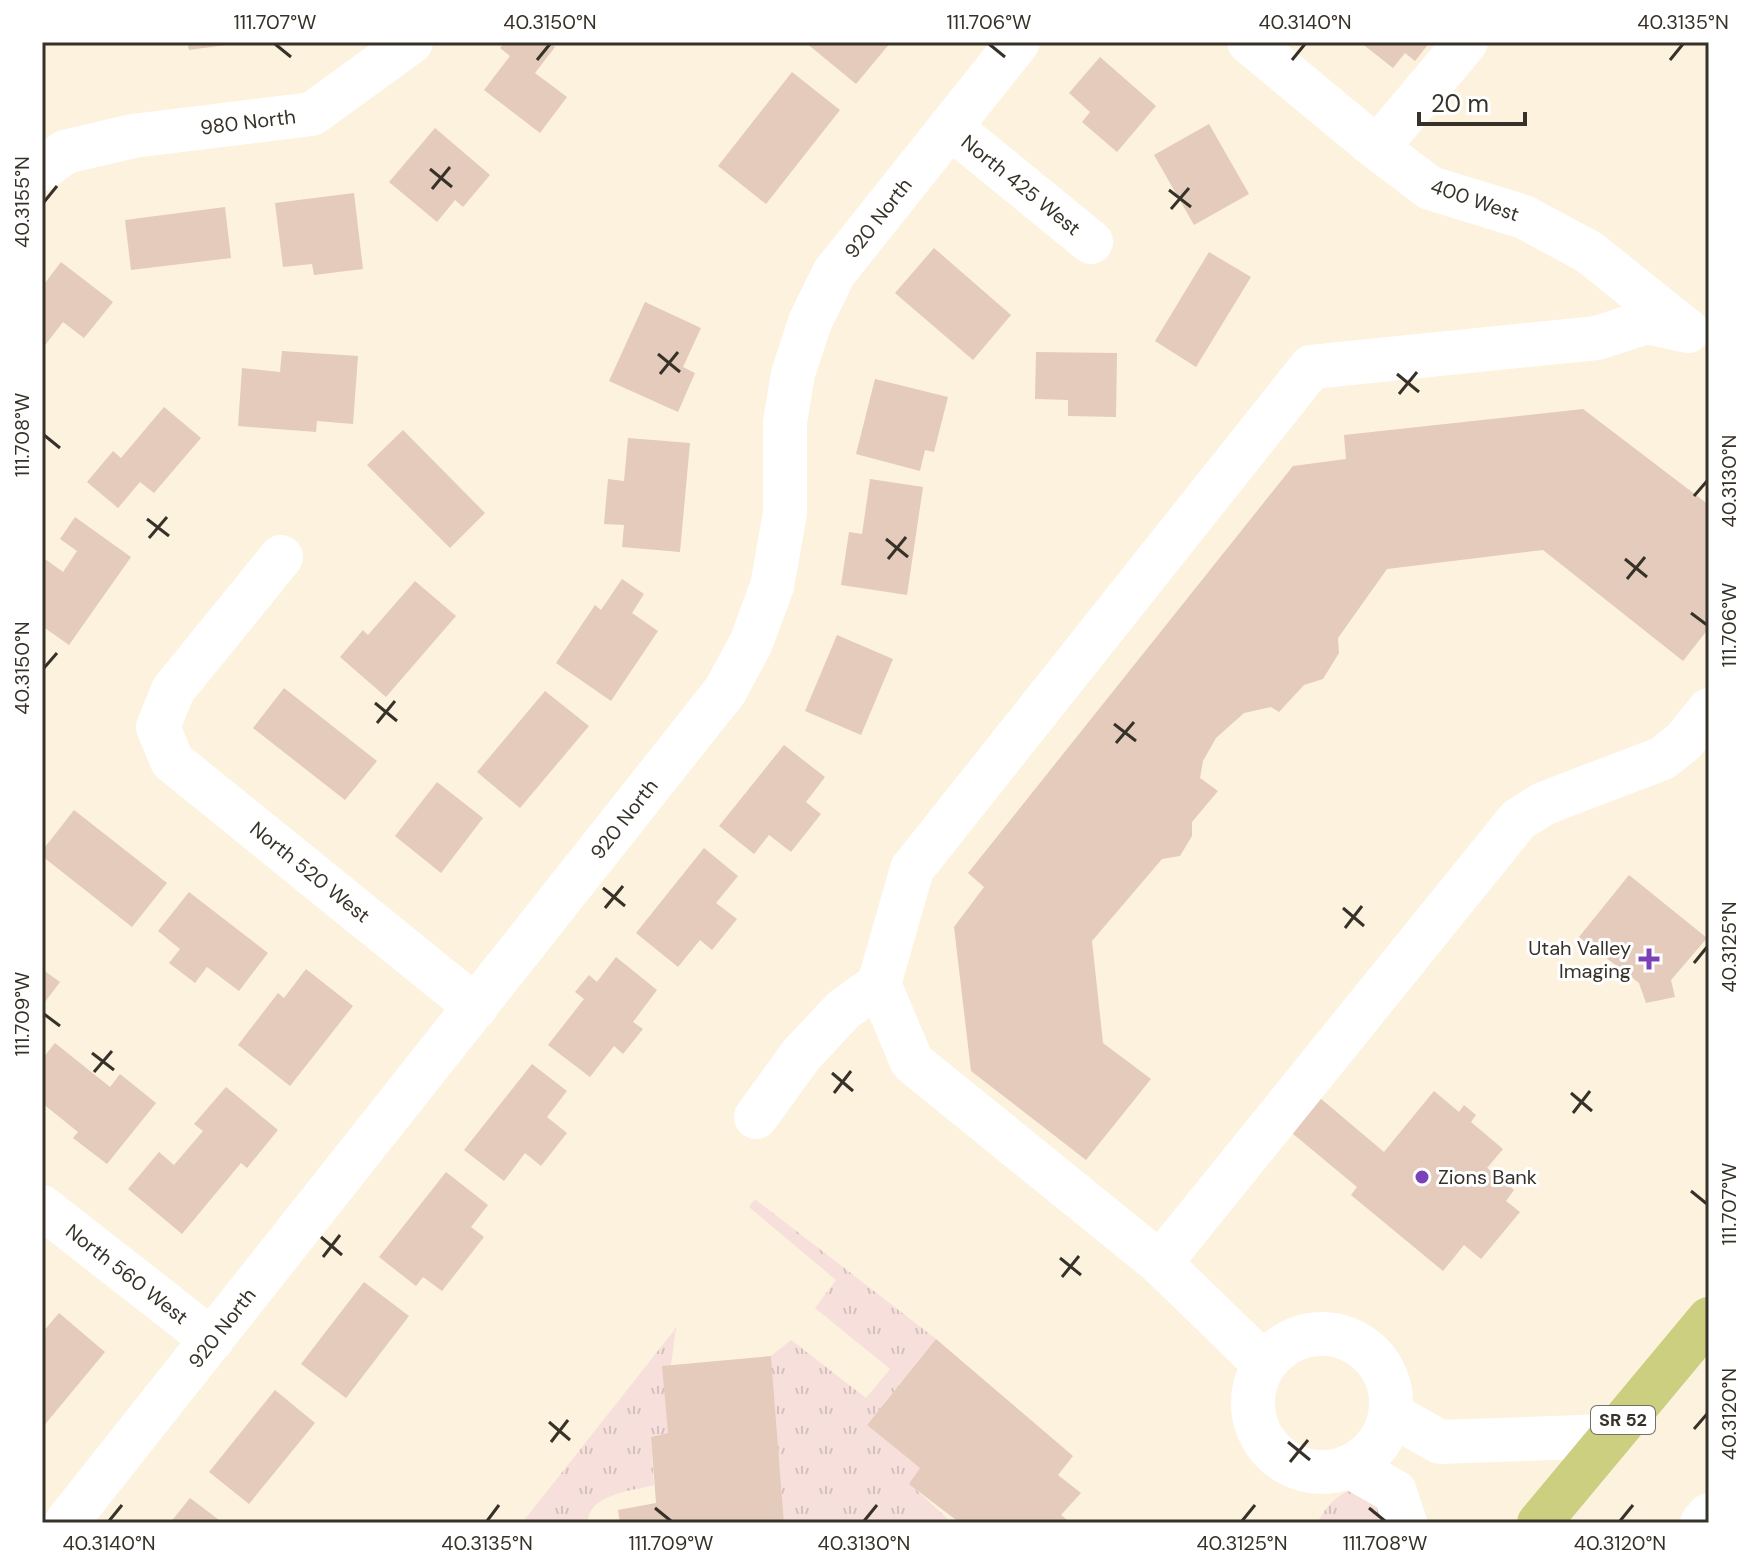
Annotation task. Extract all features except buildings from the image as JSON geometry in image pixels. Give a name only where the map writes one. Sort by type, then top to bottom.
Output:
[{"type":"highway","name":"SR 52","points":[[1539,1523],[1709,1319]]},
{"type":"street","name":"980 North","points":[[50,151],[133,136],[312,114],[411,42]]},
{"type":"street","name":"920 North","points":[[66,1523],[725,691],[751,643],[772,586],[785,513],[785,422],[793,374],[810,322],[834,273],[1018,42]]},
{"type":"street","name":"400 West","points":[[1249,42],[1430,188],[1524,217],[1589,252],[1699,340]]},
{"type":"street","points":[[1377,148],[1466,42]]},
{"type":"street","name":"North 425 West","points":[[950,127],[1091,242]]},
{"type":"street","points":[[756,1117],[801,1055],[843,1010],[879,984],[912,869],[1311,367],[1597,338],[1646,322],[1699,340]]},
{"type":"street","name":"North 520 West","points":[[281,557],[173,690],[158,727],[172,761],[476,1007]]},
{"type":"street","points":[[1160,1263],[1518,820],[1543,804],[1663,758],[1684,741],[1709,710]]},
{"type":"street","points":[[879,984],[912,1062],[1160,1263],[1264,1364]]},
{"type":"street","name":"North 560 West","points":[[42,1207],[212,1340]]},
{"type":"street","points":[[1318,1334],[1352,1340],[1380,1365],[1389,1387],[1392,1415],[1378,1443],[1351,1467],[1327,1472],[1304,1471],[1282,1461],[1261,1438],[1253,1415],[1254,1386],[1264,1364],[1275,1352],[1295,1339],[1318,1334]]},
{"type":"street","points":[[1392,1415],[1440,1442],[1609,1436]]},
{"type":"street","points":[[1351,1467],[1395,1492],[1405,1523]]},
{"type":"street","points":[[1702,1523],[1709,1515]]},
{"type":"green space","points":[[755,1199],[936,1339],[867,1425],[920,1468],[910,1484],[952,1523],[784,1523],[771,1356],[791,1340],[866,1398],[890,1369],[815,1308],[836,1280],[749,1207]]},
{"type":"green space","points":[[676,1328],[668,1433],[651,1437],[654,1485],[603,1500],[590,1513],[588,1523],[522,1523]]},
{"type":"green space","points":[[1363,1485],[1396,1523],[1317,1523],[1336,1499]]},
{"type":"place","name":"Utah Valley Imaging","points":[[1649,959]]},
{"type":"place","name":"Zions Bank","points":[[1422,1177]]}]
